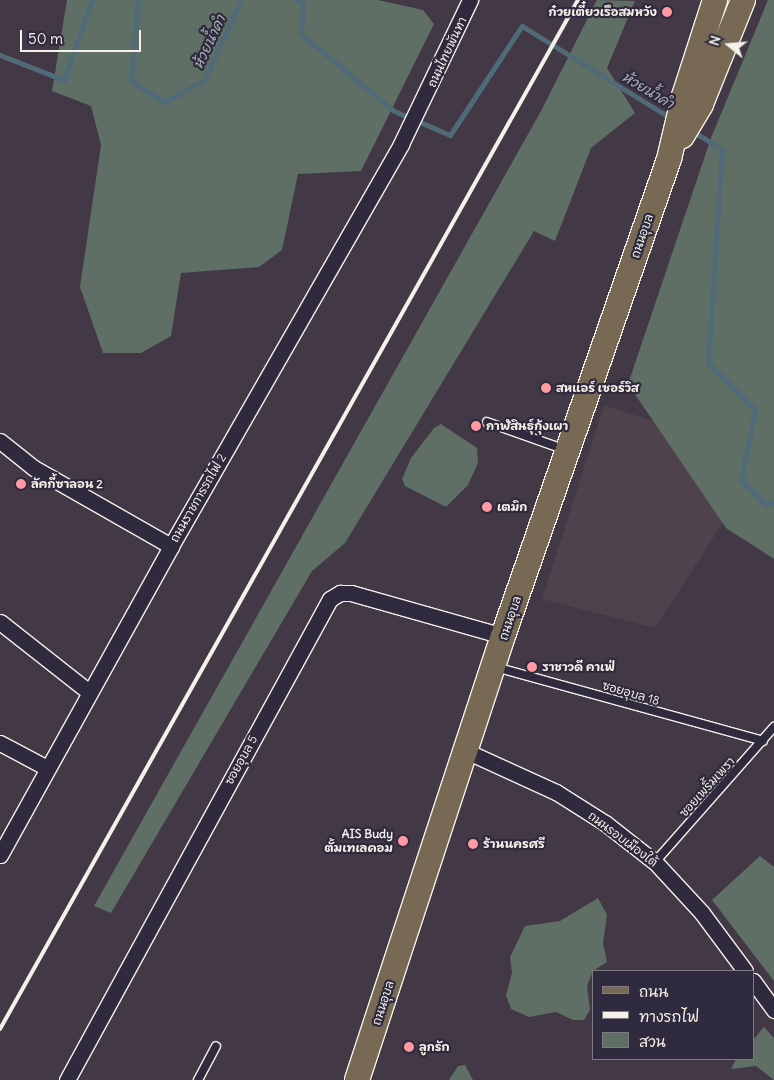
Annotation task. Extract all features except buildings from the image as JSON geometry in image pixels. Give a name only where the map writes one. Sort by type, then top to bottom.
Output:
[{"type":"main road","points":[[692,100],[715,0]]},
{"type":"main road","points":[[692,100],[743,0]]},
{"type":"main road","name":"ถนนอุบล","points":[[357,1080],[503,636],[669,159],[692,100]]},
{"type":"street","name":"ถนนไทยพันทา","points":[[401,144],[422,104],[470,0]]},
{"type":"street","name":"ถนนราชการรถไฟ 2","points":[[0,855],[171,546],[401,144]]},
{"type":"street","points":[[0,441],[34,468],[171,546]]},
{"type":"street","name":"ซอยอุบล 5","points":[[66,1080],[323,609],[340,593],[352,593],[503,636]]},
{"type":"street","points":[[0,622],[71,681],[89,692]]},
{"type":"street","points":[[0,743],[47,768]]},
{"type":"street","name":"ถนนรอบเมืองใต้","points":[[466,751],[556,792],[606,823],[655,862],[702,913],[744,970]]},
{"type":"street","points":[[754,982],[774,1010]]},
{"type":"lane","points":[[487,422],[568,450]]},
{"type":"lane","name":"ซอยอุบล 18","points":[[493,667],[763,741]]},
{"type":"lane","name":"ซอยเพริ้มเพรา","points":[[655,862],[774,727]]},
{"type":"lane","points":[[198,1080],[216,1046]]},
{"type":"shaded area","points":[[604,405],[675,428],[737,501],[655,628],[542,599]]},
{"type":"green space","points":[[67,0],[378,0],[423,10],[434,24],[361,171],[298,174],[282,250],[259,267],[181,273],[171,336],[141,353],[103,353],[80,287],[101,145],[91,106],[52,91]]},
{"type":"green space","points":[[597,0],[635,1],[607,68],[635,113],[591,148],[555,241],[534,231],[345,543],[312,571],[111,913],[94,906],[541,111]]},
{"type":"green space","points":[[768,0],[774,0],[774,559],[726,528],[628,384],[711,138]]},
{"type":"green space","points":[[441,424],[477,448],[478,463],[468,485],[446,507],[405,486],[402,479],[411,458],[434,428]]},
{"type":"green space","points":[[760,856],[774,867],[774,981],[712,900]]},
{"type":"green space","points":[[598,898],[607,915],[603,943],[607,962],[592,970],[587,986],[590,1010],[584,1020],[573,1020],[556,1012],[529,1017],[511,1009],[506,995],[512,973],[510,957],[525,926],[560,921]]},
{"type":"green space","points":[[764,1027],[774,1038],[774,1080],[756,1066],[731,1069],[736,1060],[754,1060],[754,1039]]},
{"type":"green space","points":[[465,1065],[473,1080],[449,1080],[458,1066]]},
{"type":"waterway","name":"ห้วยน้ำคำ","points":[[0,55],[64,80],[92,0]]},
{"type":"waterway","name":"ห้วยน้ำคำ","points":[[138,0],[131,80],[164,102],[204,80],[241,0]]},
{"type":"waterway","name":"ห้วยน้ำคำ","points":[[296,0],[303,4],[301,34],[394,111],[450,135],[522,26],[672,119]]},
{"type":"waterway","name":"ห้วยน้ำคำ","points":[[692,131],[722,149],[708,363],[755,410],[741,480],[766,505],[774,502]]},
{"type":"railway","points":[[0,1029],[578,0]]},
{"type":"place","name":"ก๋วยเตี๋ยวเรือสมหวัง","points":[[667,12]]},
{"type":"place","name":"สหแอร์ เซอร์วิส","points":[[546,388]]},
{"type":"place","name":"กาฬสินธุ์กุ้งเผา","points":[[476,426]]},
{"type":"place","name":"ลัคกี้ซาลอน 2","points":[[21,484]]},
{"type":"place","name":"เตมิก","points":[[487,507]]},
{"type":"place","name":"ราชาวดี คาเฟ่","points":[[532,667]]},
{"type":"place","name":"AIS Budy ตั้มเทเลคอม","points":[[403,841]]},
{"type":"place","name":"ร้านนครศรี","points":[[473,844]]},
{"type":"place","name":"ลูกรัก","points":[[409,1047]]}]
